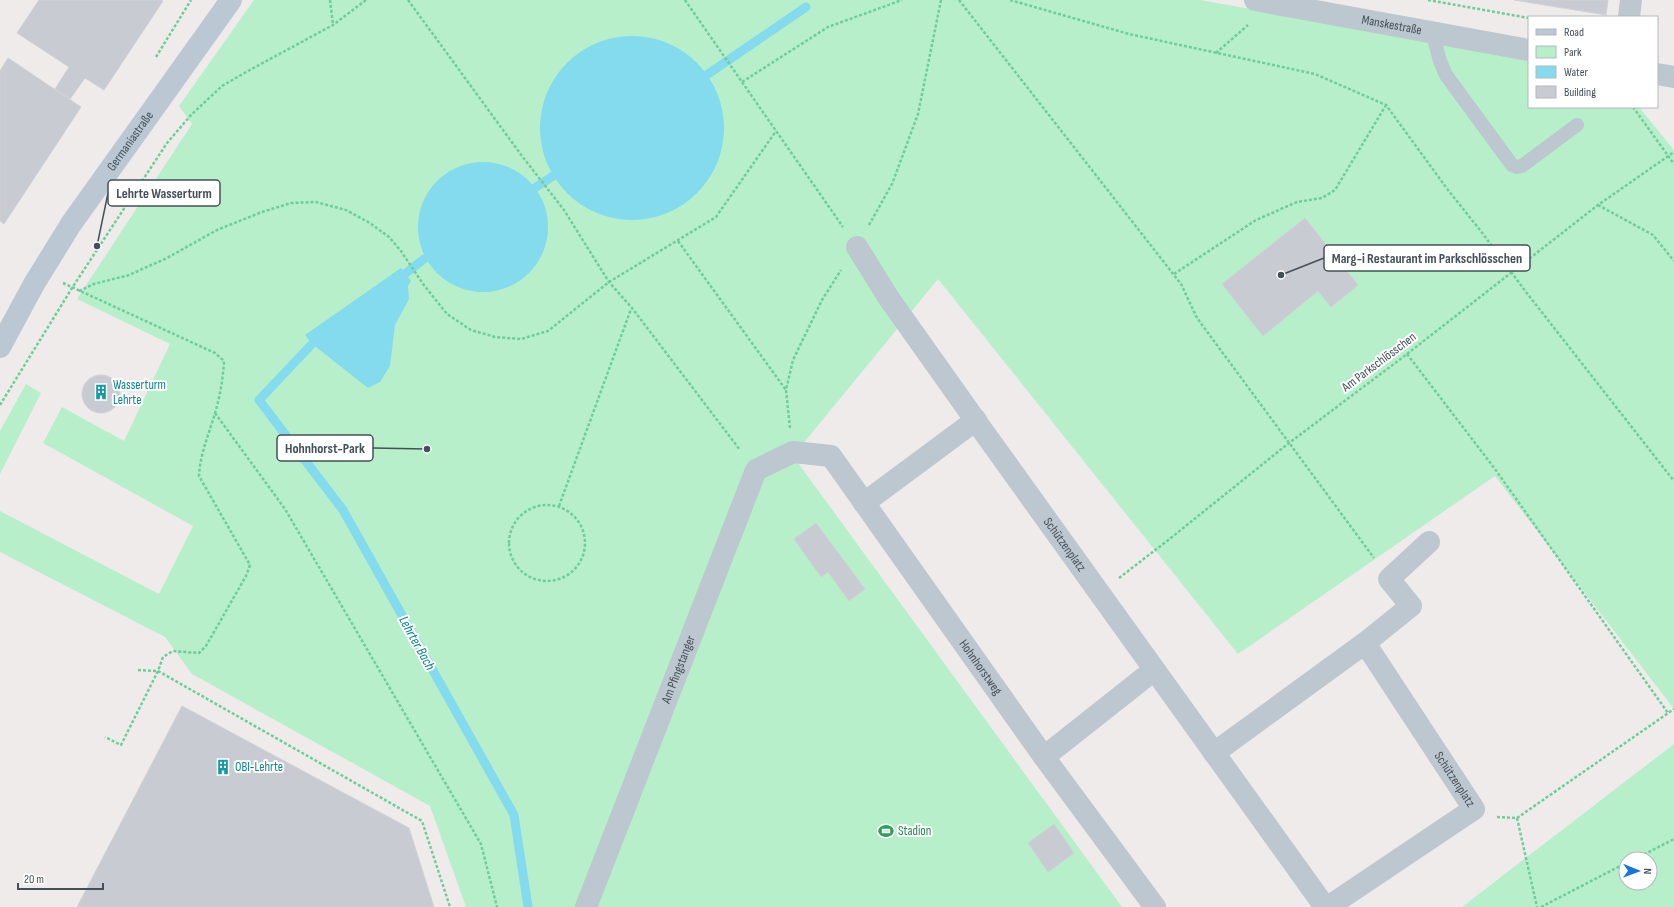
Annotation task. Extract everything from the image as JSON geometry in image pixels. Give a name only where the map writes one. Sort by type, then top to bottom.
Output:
[{"type":"street","name":"Germaniastraße","points":[[0,347],[71,224],[230,0]]},
{"type":"street","points":[[1628,16],[1631,0]]},
{"type":"street","name":"Manskestraße","points":[[1252,9],[1432,32],[1528,50]]},
{"type":"street","points":[[1658,74],[1674,77]]},
{"type":"street","name":"Schützenplatz","points":[[856,247],[888,297],[1154,670],[1327,907],[1474,809],[1365,643]]},
{"type":"street","points":[[864,503],[976,420]]},
{"type":"street","name":"Hohnhorstweg","points":[[756,470],[793,452],[831,456],[1044,757],[1155,907]]},
{"type":"street","name":"Am Pfingstanger","points":[[586,907],[756,470]]},
{"type":"street","points":[[1214,753],[1365,643],[1411,606],[1389,579],[1429,542]]},
{"type":"street","points":[[1044,757],[1154,670]]},
{"type":"lane","points":[[1432,32],[1440,61],[1446,75],[1512,165],[1517,167],[1522,166],[1577,125]]},
{"type":"path","points":[[330,0],[333,25]]},
{"type":"path","points":[[0,404],[72,288],[166,143],[191,115],[222,86],[333,25],[366,0]]},
{"type":"path","points":[[408,0],[522,156],[564,210],[609,282],[632,308],[756,470]]},
{"type":"path","points":[[685,0],[856,247]]},
{"type":"path","points":[[742,82],[828,27],[902,0]]},
{"type":"path","points":[[959,0],[1174,274],[1181,284],[1197,318],[1389,579]]},
{"type":"path","points":[[1010,0],[1128,34],[1315,74],[1386,105],[1448,190],[1526,292],[1674,481]]},
{"type":"path","points":[[1428,0],[1528,18]]},
{"type":"path","points":[[1216,54],[1248,25],[1252,9]]},
{"type":"path","points":[[1174,274],[1256,220],[1297,202],[1322,198],[1335,190],[1386,105]]},
{"type":"path","points":[[1634,108],[1674,164]]},
{"type":"path","points":[[79,291],[94,284],[129,275],[167,258],[217,230],[262,212],[291,203],[316,202],[346,210],[370,223],[389,237],[447,314],[471,330],[495,337],[521,339],[548,331],[609,282],[716,217],[776,131]]},
{"type":"path","name":"Am Parkschlösschen","points":[[1099,592],[1167,541],[1289,443],[1407,354],[1598,205],[1674,152]]},
{"type":"path","points":[[1598,205],[1653,235],[1674,261]]},
{"type":"path","points":[[678,241],[786,390]]},
{"type":"path","points":[[42,272],[72,288],[215,353],[224,361],[223,376],[215,413],[199,463],[199,476],[250,565],[246,576],[206,646],[199,653],[173,651],[163,657],[158,671],[121,745],[105,736]]},
{"type":"path","points":[[559,506],[632,308]]},
{"type":"path","points":[[1407,354],[1495,469],[1668,712]]},
{"type":"path","points":[[215,413],[285,509],[481,844],[497,907]]},
{"type":"path","points":[[540,505],[559,506],[572,513],[583,529],[585,542],[582,559],[574,570],[563,578],[551,581],[537,580],[519,568],[511,557],[509,538],[513,525],[521,514],[528,509],[540,505]]},
{"type":"path","points":[[138,670],[158,671],[422,820],[450,907]]},
{"type":"path","points":[[1474,809],[1497,817],[1517,818],[1674,709]]},
{"type":"path","points":[[1517,818],[1537,907]]},
{"type":"path","points":[[1651,851],[1674,839]]},
{"type":"path","points":[[1541,907],[1618,867]]},
{"type":"green space","points":[[254,0],[1200,0],[1528,58],[1528,108],[1640,108],[1674,150],[1674,709],[1495,476],[1238,654],[938,279],[793,456],[1122,907],[466,907],[430,806],[192,674],[165,637],[0,552],[0,511],[159,594],[193,526],[43,443],[62,407],[124,441],[170,344],[77,299],[192,124],[179,106]]},
{"type":"green space","points":[[26,384],[41,393],[0,474],[0,431]]},
{"type":"green space","points":[[1674,744],[1674,907],[1462,907]]},
{"type":"water","points":[[623,36],[641,36],[667,43],[683,51],[697,63],[709,77],[717,93],[724,119],[724,137],[717,163],[709,179],[697,193],[683,205],[659,216],[641,220],[623,220],[605,216],[581,205],[567,193],[555,179],[544,155],[540,137],[540,119],[544,101],[555,77],[567,63],[581,51],[605,40]]},
{"type":"water","points":[[483,162],[496,163],[508,167],[529,181],[543,202],[547,214],[547,240],[543,252],[529,273],[508,287],[496,291],[483,292],[470,291],[458,287],[437,273],[423,252],[419,240],[418,227],[419,214],[423,202],[437,181],[458,167],[470,163]]},
{"type":"water","points":[[401,268],[411,281],[408,286],[409,299],[395,325],[390,366],[380,382],[368,388],[312,344],[305,335]]},
{"type":"building","points":[[39,0],[163,1],[104,90],[85,78],[70,99],[55,89],[69,67],[17,33]]},
{"type":"building","points":[[1514,0],[1608,0],[1606,15]]},
{"type":"building","points":[[8,58],[81,107],[4,224],[0,221],[0,71]]},
{"type":"building","points":[[1305,218],[1358,285],[1331,307],[1318,291],[1263,336],[1222,284]]},
{"type":"building","name":"Wasserturm Lehrte","points":[[97,375],[105,375],[115,380],[119,387],[119,401],[115,408],[105,413],[97,413],[87,408],[85,405],[82,398],[82,390],[87,380],[90,378]]},
{"type":"building","points":[[816,523],[865,589],[849,601],[828,572],[821,577],[794,539]]},
{"type":"building","name":"OBI-Lehrte","points":[[182,706],[409,828],[434,907],[77,907]]},
{"type":"building","points":[[1054,824],[1074,853],[1048,872],[1028,843]]},
{"type":"waterway","points":[[708,74],[806,7]]},
{"type":"waterway","points":[[536,187],[553,176]]},
{"type":"waterway","points":[[406,273],[424,259]]},
{"type":"waterway","name":"Lehrter Bach","points":[[312,344],[259,400],[343,510],[514,815],[528,907]]},
{"type":"place","name":"Lehrte Wasserturm","points":[[97,246]]},
{"type":"place","name":"Marg-i Restaurant im Parkschlösschen","points":[[1281,275]]},
{"type":"place","name":"Wasserturm Lehrte","points":[[101,392]]},
{"type":"place","name":"Hohnhorst-Park","points":[[427,449]]},
{"type":"place","name":"OBI-Lehrte","points":[[223,767]]},
{"type":"place","name":"Stadion","points":[[886,831]]}]
